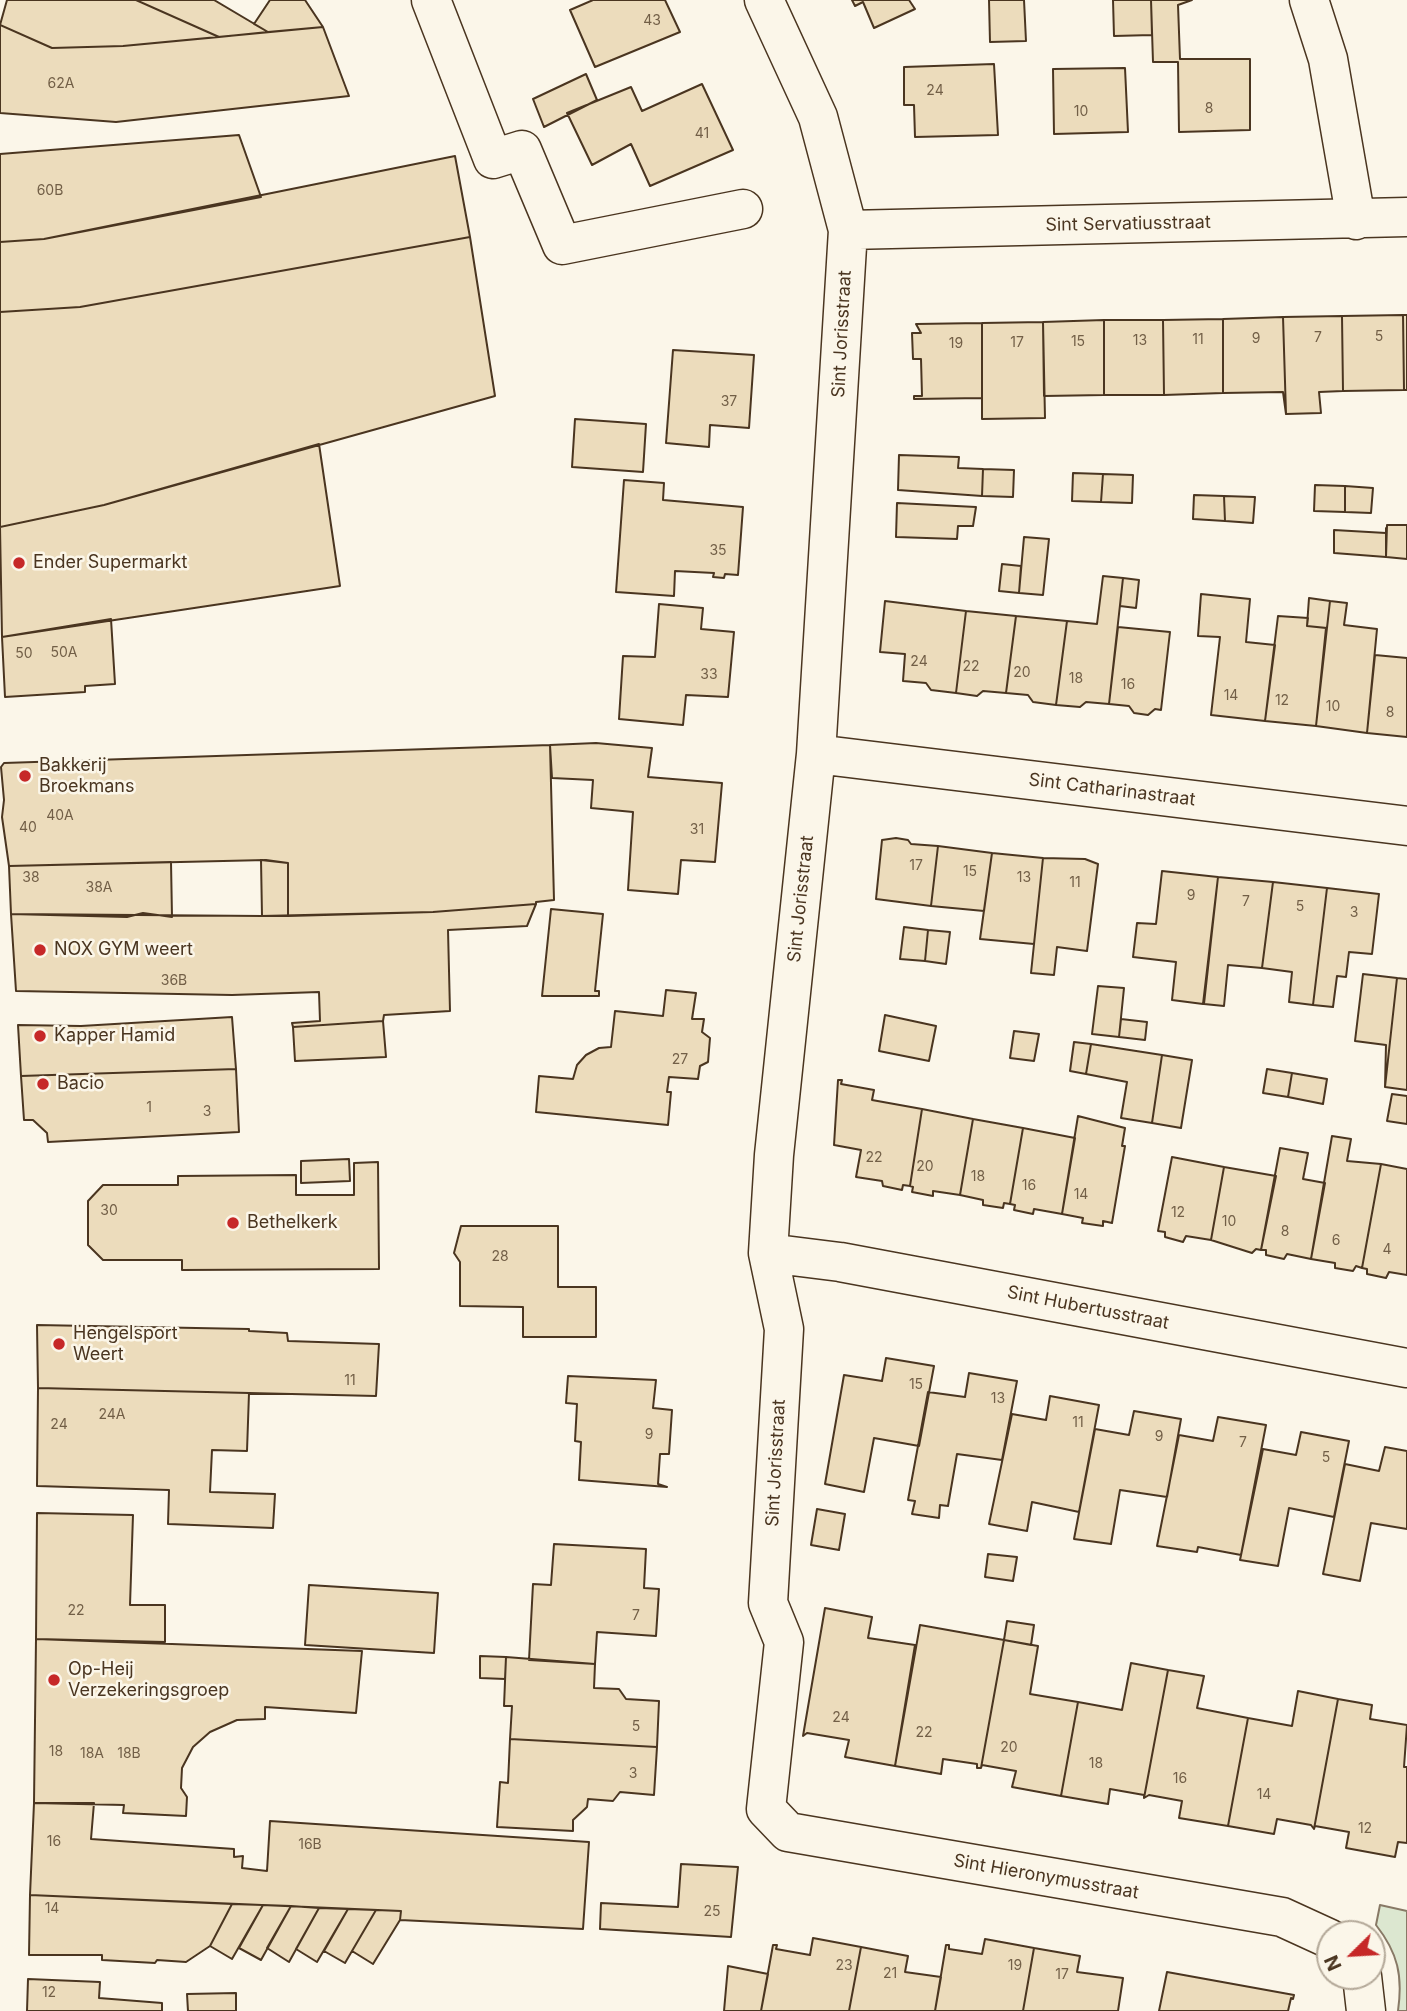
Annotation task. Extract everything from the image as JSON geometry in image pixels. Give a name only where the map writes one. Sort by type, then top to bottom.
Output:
[{"type":"street","points":[[430,0],[493,159],[522,150],[562,245],[743,209]]},
{"type":"street","name":"Sint Jorisstraat","points":[[764,0],[818,117],[848,230],[816,754],[774,1155],[768,1253],[784,1329],[768,1603],[784,1642],[766,1809]]},
{"type":"street","points":[[1309,0],[1328,59],[1356,220]]},
{"type":"street","name":"Sint Servatiusstraat","points":[[848,230],[1407,217]]},
{"type":"street","name":"Sint Catharinastraat","points":[[816,754],[1407,826]]},
{"type":"street","name":"Sint Hubertusstraat","points":[[768,1253],[840,1262],[1407,1368]]},
{"type":"street","name":"Sint Hieronymusstraat","points":[[766,1809],[788,1832],[1282,1917],[1316,1933]]},
{"type":"street","points":[[1364,1990],[1366,2011]]},
{"type":"green space","points":[[1380,1905],[1407,1911],[1407,2011],[1398,2011],[1399,1976],[1394,1955],[1386,1940],[1386,1920],[1377,1920]]},
{"type":"building","points":[[7,0],[136,0],[219,37],[123,46],[52,48],[0,25]]},
{"type":"building","points":[[136,0],[214,0],[268,32],[219,37]]},
{"type":"building","points":[[270,0],[305,0],[323,27],[268,32],[254,24]]},
{"type":"building","points":[[593,0],[665,0],[680,32],[595,67],[570,10]]},
{"type":"building","points":[[852,0],[909,0],[915,9],[874,28],[863,2],[855,6]]},
{"type":"building","points":[[989,0],[1024,0],[1026,41],[990,42]]},
{"type":"building","points":[[1113,0],[1151,0],[1152,35],[1114,36]]},
{"type":"building","points":[[1151,0],[1192,0],[1178,5],[1180,59],[1250,59],[1250,130],[1179,132],[1178,62],[1153,62]]},
{"type":"building","points":[[0,25],[52,48],[123,46],[323,27],[349,96],[116,122],[0,113]]},
{"type":"building","points":[[994,64],[998,135],[915,137],[914,105],[904,105],[904,67]]},
{"type":"building","points":[[1125,68],[1128,132],[1054,134],[1053,69]]},
{"type":"building","points":[[586,74],[597,100],[544,127],[533,99]]},
{"type":"building","points":[[702,84],[733,150],[650,186],[631,144],[592,165],[567,113],[631,87],[642,111]]},
{"type":"building","points":[[239,135],[261,197],[44,239],[0,242],[0,154]]},
{"type":"building","points":[[455,156],[470,237],[80,307],[0,312],[0,242],[44,239]]},
{"type":"building","points":[[470,237],[495,396],[104,505],[0,527],[0,312],[80,307]]},
{"type":"building","points":[[1403,315],[1407,315],[1407,390],[1404,390]]},
{"type":"building","points":[[1403,315],[1404,390],[1343,391],[1342,316]]},
{"type":"building","points":[[1342,316],[1343,391],[1319,392],[1321,413],[1286,414],[1283,317]]},
{"type":"building","points":[[1283,317],[1286,414],[1283,392],[1223,393],[1223,319]]},
{"type":"building","points":[[1223,319],[1223,393],[1164,395],[1163,320]]},
{"type":"building","points":[[1104,320],[1104,395],[1044,396],[1043,322]]},
{"type":"building","points":[[1104,320],[1163,320],[1164,395],[1104,395]]},
{"type":"building","points":[[1043,322],[1045,418],[982,419],[982,323]]},
{"type":"building","points":[[982,323],[982,398],[914,399],[914,396],[922,396],[921,359],[913,359],[912,333],[921,333],[916,324]]},
{"type":"building","points":[[673,350],[754,355],[749,428],[710,425],[709,447],[666,443]]},
{"type":"building","points":[[575,419],[646,424],[643,472],[572,467]]},
{"type":"building","points":[[319,444],[340,586],[2,637],[0,527],[104,505]]},
{"type":"building","points":[[899,455],[959,457],[958,468],[983,469],[982,496],[898,490]]},
{"type":"building","points":[[983,469],[1014,470],[1013,497],[982,496]]},
{"type":"building","points":[[1073,473],[1103,474],[1101,502],[1072,501]]},
{"type":"building","points":[[1103,474],[1133,475],[1132,503],[1101,502]]},
{"type":"building","points":[[624,480],[664,483],[663,500],[743,507],[738,575],[725,574],[724,578],[713,577],[714,573],[675,571],[674,596],[616,592]]},
{"type":"building","points":[[1315,485],[1345,486],[1345,512],[1314,511]]},
{"type":"building","points":[[1345,486],[1373,488],[1371,513],[1345,512]]},
{"type":"building","points":[[1194,495],[1224,496],[1225,521],[1193,519]]},
{"type":"building","points":[[1224,496],[1255,497],[1253,523],[1225,521]]},
{"type":"building","points":[[897,503],[976,507],[973,526],[958,526],[957,539],[896,537]]},
{"type":"building","points":[[1387,525],[1407,525],[1407,559],[1386,557]]},
{"type":"building","points":[[1334,530],[1386,533],[1386,557],[1334,553]]},
{"type":"building","points":[[1024,537],[1049,539],[1043,595],[1019,593]]},
{"type":"building","points":[[1002,564],[1021,566],[1019,593],[999,591]]},
{"type":"building","points":[[1103,576],[1123,578],[1109,704],[1086,702],[1080,707],[1056,705],[1067,621],[1097,624]]},
{"type":"building","points":[[1123,578],[1139,580],[1136,608],[1120,606]]},
{"type":"building","points":[[1201,594],[1250,599],[1246,642],[1275,645],[1265,721],[1211,715],[1220,637],[1198,636]]},
{"type":"building","points":[[1309,598],[1330,601],[1327,628],[1307,626]]},
{"type":"building","points":[[885,601],[966,611],[956,693],[931,690],[926,683],[903,681],[905,654],[880,652]]},
{"type":"building","points":[[1330,601],[1347,603],[1344,625],[1377,629],[1367,733],[1316,726]]},
{"type":"building","points":[[659,604],[703,608],[701,629],[734,632],[728,697],[686,695],[683,725],[619,719],[623,656],[655,657]]},
{"type":"building","points":[[966,611],[1016,616],[1006,693],[983,691],[977,696],[956,693]]},
{"type":"building","points":[[1016,616],[1067,621],[1056,705],[1033,702],[1028,695],[1006,693]]},
{"type":"building","points":[[1278,616],[1308,618],[1307,626],[1326,628],[1316,726],[1265,721]]},
{"type":"building","points":[[111,619],[115,684],[85,686],[85,692],[5,697],[2,637]]},
{"type":"building","points":[[1118,627],[1170,632],[1161,710],[1155,709],[1148,715],[1134,713],[1129,706],[1109,704]]},
{"type":"building","points":[[1375,655],[1407,658],[1407,737],[1367,733]]},
{"type":"building","points":[[596,743],[652,748],[648,777],[722,783],[715,862],[681,860],[678,894],[628,890],[633,812],[591,808],[593,780],[552,778],[550,745]]},
{"type":"building","points":[[550,745],[554,900],[536,904],[433,912],[288,916],[288,863],[266,860],[9,866],[2,817],[4,800],[1,767],[4,763]]},
{"type":"building","points":[[882,840],[908,840],[911,844],[938,846],[931,906],[876,899]]},
{"type":"building","points":[[938,846],[992,853],[984,911],[931,906]]},
{"type":"building","points":[[992,853],[1043,858],[1034,944],[980,939]]},
{"type":"building","points":[[1043,858],[1085,859],[1098,864],[1087,951],[1057,947],[1054,975],[1031,973]]},
{"type":"building","points":[[261,860],[288,863],[288,916],[262,916]]},
{"type":"building","points":[[171,862],[172,917],[143,913],[127,917],[11,914],[9,866]]},
{"type":"building","points":[[1162,871],[1218,877],[1203,1004],[1172,1000],[1176,962],[1133,957],[1137,923],[1156,924]]},
{"type":"building","points":[[1218,877],[1273,882],[1262,968],[1228,965],[1224,1006],[1204,1004]]},
{"type":"building","points":[[1273,882],[1327,888],[1313,1005],[1289,1002],[1292,972],[1262,968]]},
{"type":"building","points":[[1327,888],[1379,894],[1372,954],[1349,952],[1346,977],[1337,976],[1333,1007],[1313,1005]]},
{"type":"building","points":[[536,904],[527,926],[448,930],[450,1011],[384,1015],[383,1021],[293,1027],[292,1023],[320,1021],[319,992],[232,995],[16,991],[11,914],[262,916],[433,912]]},
{"type":"building","points":[[551,909],[603,914],[595,991],[599,991],[599,996],[542,996]]},
{"type":"building","points":[[904,927],[928,930],[925,961],[900,959]]},
{"type":"building","points":[[928,930],[950,932],[946,964],[925,961]]},
{"type":"building","points":[[1363,974],[1397,978],[1385,1087],[1386,1045],[1355,1041]]},
{"type":"building","points":[[1397,978],[1407,979],[1407,1090],[1385,1087]]},
{"type":"building","points":[[1098,986],[1124,988],[1119,1037],[1092,1034]]},
{"type":"building","points":[[666,990],[696,993],[692,1019],[704,1019],[702,1032],[710,1038],[708,1062],[700,1066],[698,1079],[669,1077],[667,1092],[671,1092],[668,1125],[536,1112],[539,1076],[573,1079],[577,1065],[586,1055],[599,1048],[611,1047],[615,1011],[663,1016]]},
{"type":"building","points":[[885,1015],[936,1026],[929,1061],[879,1051]]},
{"type":"building","points":[[232,1017],[236,1069],[21,1076],[18,1025],[81,1026]]},
{"type":"building","points":[[1121,1019],[1147,1022],[1145,1040],[1119,1037]]},
{"type":"building","points":[[383,1021],[386,1057],[295,1061],[293,1027]]},
{"type":"building","points":[[1014,1031],[1039,1034],[1034,1061],[1010,1058]]},
{"type":"building","points":[[1074,1042],[1091,1044],[1086,1074],[1070,1071]]},
{"type":"building","points":[[1091,1044],[1162,1055],[1152,1123],[1121,1118],[1127,1082],[1086,1074]]},
{"type":"building","points":[[1162,1055],[1192,1060],[1181,1128],[1152,1123]]},
{"type":"building","points":[[236,1069],[239,1132],[48,1142],[47,1133],[33,1120],[24,1120],[21,1076]]},
{"type":"building","points":[[1267,1069],[1292,1073],[1288,1097],[1263,1093]]},
{"type":"building","points":[[1292,1073],[1327,1079],[1323,1104],[1288,1097]]},
{"type":"building","points":[[838,1080],[842,1080],[841,1084],[874,1090],[872,1100],[922,1109],[910,1186],[903,1185],[902,1190],[883,1186],[882,1181],[856,1177],[861,1150],[834,1145]]},
{"type":"building","points":[[1392,1094],[1407,1096],[1407,1124],[1387,1121]]},
{"type":"building","points":[[922,1109],[973,1119],[960,1195],[933,1191],[933,1196],[912,1192],[913,1187],[910,1186]]},
{"type":"building","points":[[1078,1116],[1125,1128],[1122,1146],[1125,1146],[1112,1223],[1103,1221],[1103,1226],[1082,1223],[1083,1218],[1062,1214]]},
{"type":"building","points":[[973,1119],[1023,1128],[1010,1204],[1004,1203],[1003,1208],[983,1205],[983,1200],[960,1195]]},
{"type":"building","points":[[1023,1128],[1075,1138],[1062,1214],[1034,1209],[1033,1214],[1014,1210],[1015,1205],[1010,1204]]},
{"type":"building","points":[[1332,1136],[1351,1139],[1347,1161],[1381,1164],[1362,1268],[1356,1266],[1353,1271],[1335,1268],[1335,1263],[1311,1259]]},
{"type":"building","points":[[1280,1148],[1308,1153],[1303,1179],[1325,1183],[1311,1259],[1287,1254],[1284,1259],[1266,1255],[1266,1250],[1261,1250]]},
{"type":"building","points":[[1172,1157],[1224,1167],[1211,1240],[1186,1236],[1183,1242],[1165,1237],[1165,1232],[1158,1231]]},
{"type":"building","points":[[349,1159],[350,1181],[301,1183],[301,1161]]},
{"type":"building","name":"Bethelkerk","points":[[378,1162],[379,1269],[182,1270],[182,1260],[103,1260],[88,1245],[88,1201],[103,1185],[178,1185],[178,1176],[296,1175],[296,1195],[354,1195],[354,1163]]},
{"type":"building","points":[[1381,1164],[1407,1169],[1407,1275],[1389,1272],[1386,1278],[1367,1274],[1367,1269],[1362,1268]]},
{"type":"building","points":[[1224,1167],[1276,1176],[1261,1250],[1256,1249],[1252,1253],[1211,1240]]},
{"type":"building","points":[[461,1226],[558,1226],[558,1287],[596,1287],[596,1337],[523,1337],[523,1307],[460,1306],[460,1262],[454,1253]]},
{"type":"building","points":[[37,1325],[249,1329],[287,1333],[288,1341],[379,1344],[376,1396],[38,1388]]},
{"type":"building","points":[[886,1358],[934,1366],[919,1446],[874,1438],[864,1492],[825,1484],[844,1375],[882,1381]]},
{"type":"building","points":[[969,1373],[1017,1381],[1002,1460],[957,1454],[948,1506],[940,1505],[939,1518],[912,1514],[915,1501],[908,1500],[928,1392],[965,1397]]},
{"type":"building","points":[[568,1376],[656,1380],[653,1408],[672,1410],[669,1454],[660,1454],[658,1484],[667,1487],[579,1480],[581,1442],[575,1441],[577,1404],[566,1403]]},
{"type":"building","points":[[38,1388],[249,1393],[247,1451],[212,1450],[210,1492],[275,1494],[273,1528],[168,1524],[169,1490],[37,1486]]},
{"type":"building","points":[[1050,1396],[1099,1405],[1079,1512],[1032,1502],[1027,1531],[989,1524],[1012,1414],[1046,1420]]},
{"type":"building","points":[[1134,1411],[1181,1419],[1167,1497],[1120,1490],[1111,1544],[1074,1539],[1095,1429],[1129,1435]]},
{"type":"building","points":[[1218,1417],[1266,1425],[1241,1555],[1198,1547],[1197,1552],[1157,1546],[1179,1435],[1213,1441]]},
{"type":"building","points":[[1301,1432],[1349,1441],[1334,1517],[1289,1508],[1278,1566],[1240,1560],[1263,1449],[1296,1455]]},
{"type":"building","points":[[1385,1447],[1407,1451],[1407,1529],[1371,1523],[1360,1581],[1323,1574],[1345,1464],[1379,1471]]},
{"type":"building","points":[[817,1509],[845,1514],[839,1550],[811,1545]]},
{"type":"building","points":[[37,1513],[133,1515],[130,1605],[165,1605],[165,1642],[36,1639]]},
{"type":"building","points":[[554,1544],[646,1549],[644,1588],[659,1589],[656,1636],[597,1632],[595,1664],[529,1660],[533,1584],[551,1585]]},
{"type":"building","points":[[988,1554],[1017,1557],[1013,1581],[985,1577]]},
{"type":"building","points":[[309,1585],[438,1593],[434,1653],[305,1645]]},
{"type":"building","points":[[825,1608],[872,1617],[868,1638],[915,1645],[895,1766],[845,1757],[849,1740],[807,1733],[803,1736]]},
{"type":"building","points":[[1007,1621],[1034,1625],[1031,1645],[1004,1640]]},
{"type":"building","points":[[920,1625],[1004,1640],[981,1768],[977,1768],[977,1764],[943,1759],[941,1774],[895,1766]]},
{"type":"building","points":[[36,1639],[362,1651],[356,1713],[265,1707],[265,1719],[237,1720],[210,1732],[193,1747],[182,1768],[181,1788],[187,1797],[186,1816],[123,1813],[124,1805],[34,1803]]},
{"type":"building","points":[[1004,1640],[1038,1646],[1030,1694],[1078,1702],[1061,1796],[1012,1787],[1016,1771],[982,1765],[981,1768]]},
{"type":"building","points":[[480,1656],[506,1657],[505,1679],[480,1678]]},
{"type":"building","points":[[506,1657],[595,1664],[594,1688],[619,1689],[626,1699],[659,1701],[657,1747],[510,1739],[512,1706],[504,1706]]},
{"type":"building","points":[[1131,1663],[1168,1670],[1144,1798],[1144,1795],[1110,1789],[1108,1804],[1061,1796],[1078,1702],[1122,1710]]},
{"type":"building","points":[[1168,1670],[1204,1676],[1197,1708],[1248,1718],[1228,1826],[1179,1818],[1182,1801],[1149,1795],[1144,1798]]},
{"type":"building","points":[[1298,1691],[1338,1699],[1314,1829],[1311,1825],[1277,1819],[1274,1834],[1228,1826],[1248,1718],[1292,1726]]},
{"type":"building","points":[[1338,1699],[1372,1705],[1370,1719],[1407,1725],[1404,1767],[1407,1767],[1407,1843],[1398,1842],[1395,1857],[1346,1848],[1349,1832],[1315,1826],[1314,1829]]},
{"type":"building","points":[[510,1739],[657,1747],[654,1795],[620,1792],[613,1801],[588,1799],[587,1807],[573,1820],[573,1831],[497,1827],[500,1782],[508,1783]]},
{"type":"building","points":[[34,1803],[94,1803],[91,1839],[234,1849],[234,1857],[243,1856],[242,1868],[267,1871],[270,1821],[589,1842],[583,1929],[400,1920],[401,1911],[30,1895]]},
{"type":"building","points":[[681,1864],[738,1867],[731,1937],[600,1929],[601,1903],[678,1907]]},
{"type":"building","points":[[30,1895],[232,1904],[210,1946],[186,1962],[157,1960],[155,1963],[102,1960],[102,1955],[29,1955]]},
{"type":"building","points":[[232,1904],[263,1905],[232,1959],[210,1946]]},
{"type":"building","points":[[263,1905],[291,1906],[261,1960],[239,1948]]},
{"type":"building","points":[[291,1906],[319,1908],[289,1962],[267,1948]]},
{"type":"building","points":[[319,1908],[348,1909],[317,1962],[296,1949]]},
{"type":"building","points":[[348,1909],[376,1910],[345,1963],[324,1951]]},
{"type":"building","points":[[376,1910],[401,1911],[400,1920],[373,1964],[352,1951]]},
{"type":"building","points":[[813,1938],[861,1947],[849,2011],[761,2011],[773,1945],[777,1945],[776,1949],[810,1955]]},
{"type":"building","points":[[985,1939],[1034,1948],[1023,2011],[935,2011],[946,1945],[949,1945],[949,1949],[982,1954]]},
{"type":"building","points":[[861,1947],[908,1956],[905,1972],[941,1977],[935,2011],[849,2011]]},
{"type":"building","points":[[1034,1948],[1080,1956],[1077,1972],[1123,1978],[1118,2011],[1023,2011]]},
{"type":"building","points":[[728,1966],[768,1974],[761,2011],[724,2011]]},
{"type":"building","points":[[1167,1972],[1294,1995],[1288,2011],[1159,2011]]},
{"type":"building","points":[[28,1979],[100,1982],[99,1998],[162,2003],[162,2011],[27,2011]]},
{"type":"building","points":[[236,1993],[236,2011],[188,2011],[187,1994]]},
{"type":"place","name":"Ender Supermarkt","points":[[19,563]]},
{"type":"place","name":"Bakkerij Broekmans","points":[[25,776]]},
{"type":"place","name":"NOX GYM weert","points":[[40,950]]},
{"type":"place","name":"Kapper Hamid","points":[[40,1036]]},
{"type":"place","name":"Bacio","points":[[43,1084]]},
{"type":"place","name":"Bethelkerk","points":[[233,1223]]},
{"type":"place","name":"Hengelsport Weert","points":[[59,1344]]},
{"type":"place","name":"Op-Heij Verzekeringsgroep","points":[[54,1680]]}]
